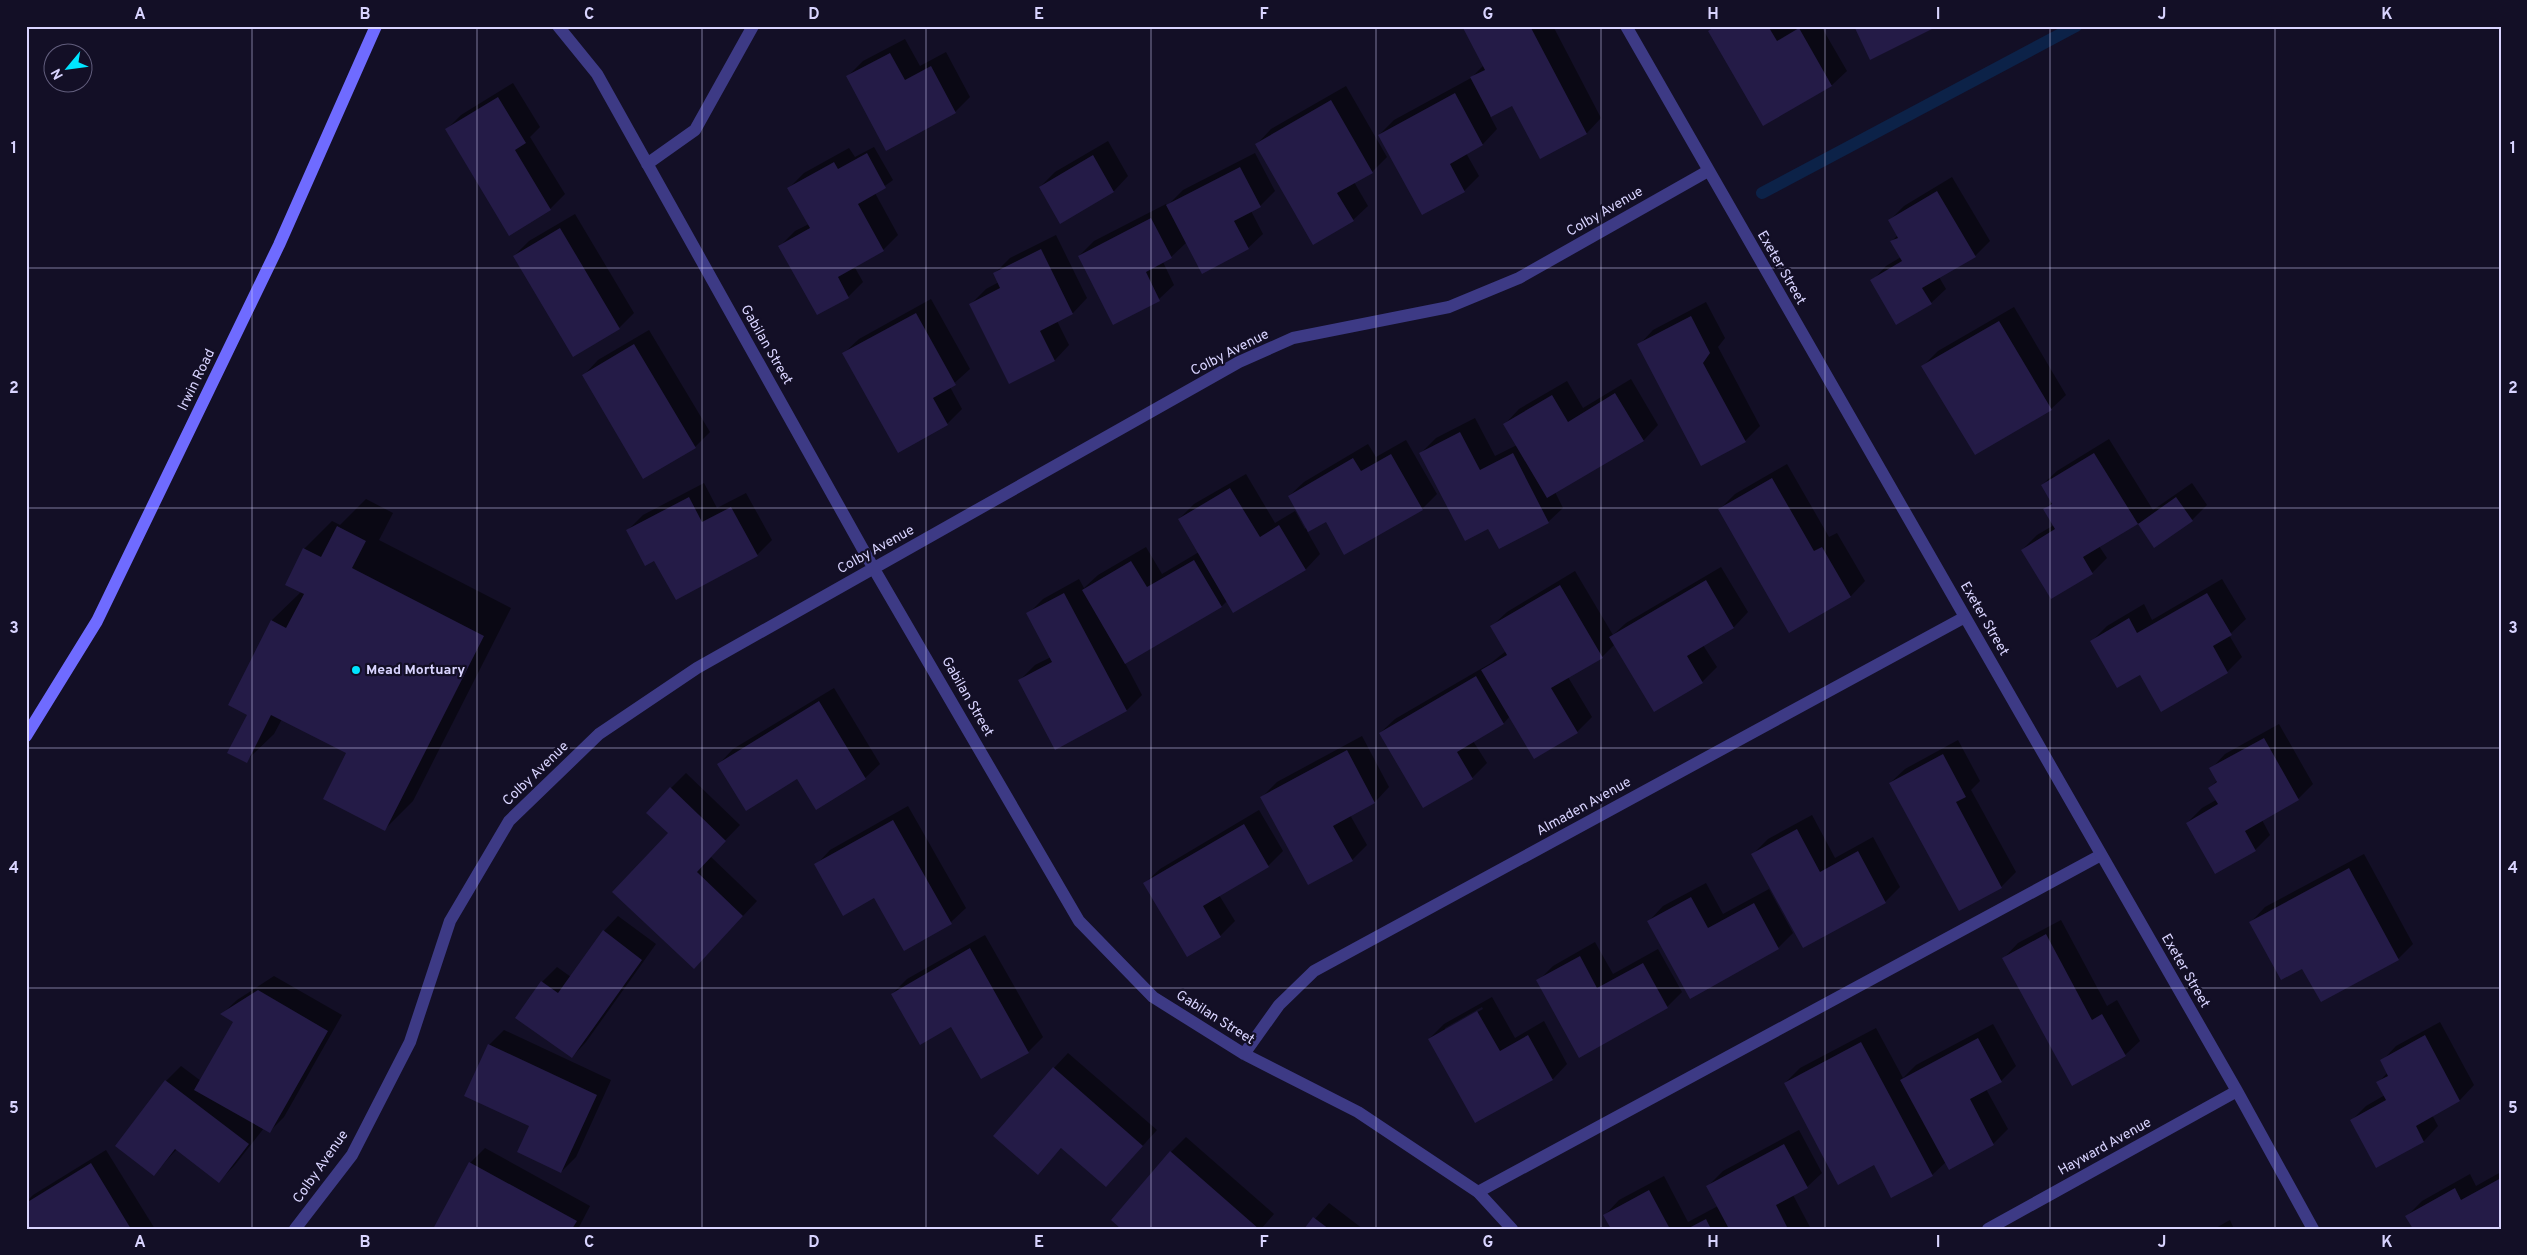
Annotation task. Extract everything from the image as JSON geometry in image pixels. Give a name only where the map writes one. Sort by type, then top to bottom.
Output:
[{"type":"street","name":"Irwin Road","points":[[26,736],[97,621],[279,245],[376,26]]},
{"type":"street","name":"Gabilan Street","points":[[558,26],[597,74],[874,568],[1079,921],[1154,996],[1244,1054],[1358,1112],[1478,1192],[1512,1229]]},
{"type":"street","points":[[647,164],[695,130],[753,26]]},
{"type":"street","name":"Exeter Street","points":[[1626,26],[1966,617],[2313,1229]]},
{"type":"street","name":"Colby Avenue","points":[[296,1229],[352,1155],[410,1042],[450,921],[509,821],[599,734],[697,668],[1239,362],[1293,338],[1449,306],[1519,278],[1708,171]]},
{"type":"street","name":"Almaden Avenue","points":[[1244,1054],[1279,1006],[1314,971],[1966,617]]},
{"type":"street","points":[[1478,1192],[2101,855]]},
{"type":"street","name":"Hayward Avenue","points":[[1988,1229],[2237,1092]]},
{"type":"building","points":[[1462,26],[1530,26],[1587,134],[1540,159],[1512,106],[1491,117],[1470,77],[1485,70]]},
{"type":"building","points":[[1716,26],[1768,26],[1777,41],[1799,28],[1832,86],[1763,126],[1708,31]]},
{"type":"building","points":[[1854,26],[1938,26],[1870,60]]},
{"type":"building","points":[[890,53],[905,80],[931,66],[956,113],[886,151],[846,76]]},
{"type":"building","points":[[1455,93],[1483,145],[1450,164],[1465,192],[1422,215],[1378,135]]},
{"type":"building","points":[[498,97],[526,143],[515,150],[551,210],[509,236],[445,129]]},
{"type":"building","points":[[1331,100],[1373,173],[1337,193],[1354,221],[1313,245],[1255,144]]},
{"type":"building","points":[[867,153],[886,188],[858,204],[884,251],[838,277],[849,298],[817,315],[778,246],[810,228],[787,188],[834,162],[838,169]]},
{"type":"building","points":[[1093,155],[1114,192],[1060,224],[1039,187]]},
{"type":"building","points":[[1240,167],[1261,207],[1234,221],[1249,249],[1202,274],[1166,205]]},
{"type":"building","points":[[1937,191],[1976,257],[1922,288],[1932,304],[1896,325],[1870,280],[1902,261],[1890,241],[1898,238],[1888,220]]},
{"type":"building","points":[[1151,218],[1172,258],[1146,272],[1160,301],[1113,325],[1078,256]]},
{"type":"building","points":[[560,228],[620,329],[573,357],[513,256]]},
{"type":"building","points":[[1041,249],[1073,314],[1040,331],[1055,361],[1009,384],[969,304],[1000,288],[993,273]]},
{"type":"building","points":[[916,313],[956,385],[933,398],[948,425],[898,453],[842,353]]},
{"type":"building","points":[[1691,316],[1710,353],[1703,363],[1746,442],[1701,466],[1637,344]]},
{"type":"building","points":[[1999,321],[2052,410],[1975,455],[1921,366]]},
{"type":"building","points":[[634,344],[696,448],[643,479],[582,375]]},
{"type":"building","points":[[1615,393],[1644,441],[1547,498],[1503,424],[1552,395],[1568,422]]},
{"type":"building","points":[[1460,432],[1480,470],[1513,453],[1549,523],[1499,549],[1488,529],[1465,541],[1419,453]]},
{"type":"building","points":[[2094,453],[2138,524],[2083,557],[2093,574],[2051,599],[2021,550],[2055,529],[2043,509],[2052,504],[2041,485]]},
{"type":"building","points":[[1391,454],[1423,510],[1344,555],[1326,522],[1308,532],[1288,496],[1353,458],[1361,471]]},
{"type":"building","points":[[1772,478],[1814,551],[1822,547],[1851,597],[1789,633],[1718,509]]},
{"type":"building","points":[[1230,488],[1260,537],[1279,525],[1306,570],[1233,613],[1178,519]]},
{"type":"building","points":[[689,497],[702,522],[731,507],[758,556],[676,600],[654,561],[645,566],[626,530]]},
{"type":"building","points":[[2176,497],[2193,521],[2154,548],[2138,524]]},
{"type":"building","name":"Mead Mortuary","points":[[337,526],[366,541],[352,568],[484,636],[385,831],[323,799],[346,753],[271,715],[247,763],[227,753],[247,715],[228,705],[271,620],[286,628],[304,594],[285,585],[303,548],[321,557]]},
{"type":"building","points":[[1194,560],[1222,607],[1125,664],[1082,590],[1131,561],[1147,587]]},
{"type":"building","points":[[1706,580],[1734,628],[1687,656],[1703,683],[1654,712],[1609,637]]},
{"type":"building","points":[[1560,585],[1603,658],[1551,688],[1578,733],[1534,759],[1481,670],[1507,655],[1490,626]]},
{"type":"building","points":[[1064,593],[1127,711],[1055,750],[1018,680],[1052,662],[1026,613]]},
{"type":"building","points":[[2207,593],[2232,635],[2213,646],[2228,673],[2161,712],[2140,675],[2117,688],[2090,641],[2129,618],[2137,633]]},
{"type":"building","points":[[1476,676],[1504,724],[1457,752],[1473,779],[1423,808],[1379,733]]},
{"type":"building","points":[[819,701],[866,779],[816,810],[797,779],[746,811],[717,764]]},
{"type":"building","points":[[2264,738],[2299,800],[2245,831],[2256,851],[2215,874],[2186,823],[2218,804],[2208,788],[2217,782],[2209,768]]},
{"type":"building","points":[[1347,750],[1375,803],[1333,826],[1353,861],[1308,885],[1260,797]]},
{"type":"building","points":[[1943,754],[1966,797],[1956,802],[2002,888],[1959,911],[1889,783]]},
{"type":"building","points":[[670,787],[726,841],[697,872],[743,916],[694,969],[612,892],[668,833],[646,813]]},
{"type":"building","points":[[893,820],[952,924],[904,951],[874,898],[843,916],[814,864]]},
{"type":"building","points":[[1244,824],[1269,867],[1203,906],[1221,937],[1187,957],[1143,883]]},
{"type":"building","points":[[1797,829],[1820,872],[1858,851],[1886,903],[1803,948],[1751,854]]},
{"type":"building","points":[[2349,868],[2399,960],[2321,1002],[2302,969],[2281,980],[2249,922]]},
{"type":"building","points":[[1691,897],[1708,928],[1754,903],[1779,949],[1690,999],[1647,921]]},
{"type":"building","points":[[603,930],[642,960],[572,1058],[515,1018],[541,981],[558,993]]},
{"type":"building","points":[[2046,934],[2092,1020],[2102,1014],[2126,1056],[2072,1086],[2002,958]]},
{"type":"building","points":[[970,948],[1029,1053],[981,1079],[951,1027],[920,1045],[891,994]]},
{"type":"building","points":[[1580,956],[1597,988],[1643,963],[1668,1008],[1579,1058],[1536,980]]},
{"type":"building","points":[[258,990],[328,1031],[270,1133],[194,1090],[233,1022],[220,1014]]},
{"type":"building","points":[[1477,1011],[1500,1051],[1528,1035],[1553,1080],[1475,1123],[1428,1039]]},
{"type":"building","points":[[2425,1035],[2460,1101],[2416,1126],[2424,1142],[2376,1168],[2350,1120],[2386,1100],[2376,1082],[2388,1076],[2380,1060]]},
{"type":"building","points":[[1978,1038],[2002,1082],[1970,1099],[1994,1145],[1949,1170],[1900,1080]]},
{"type":"building","points":[[1861,1042],[1933,1176],[1891,1198],[1874,1165],[1838,1185],[1784,1083]]},
{"type":"building","points":[[488,1044],[597,1095],[561,1173],[517,1152],[529,1126],[464,1096]]},
{"type":"building","points":[[1053,1067],[1143,1146],[1106,1187],[1061,1148],[1038,1175],[993,1136]]},
{"type":"building","points":[[165,1080],[249,1144],[219,1183],[175,1149],[154,1176],[115,1146]]},
{"type":"building","points":[[1784,1144],[1808,1188],[1776,1205],[1788,1229],[1729,1229],[1706,1186]]},
{"type":"building","points":[[1170,1151],[1259,1229],[1121,1229],[1111,1220]]},
{"type":"building","points":[[469,1162],[577,1221],[572,1229],[433,1229]]},
{"type":"building","points":[[91,1163],[131,1229],[29,1229],[26,1224],[26,1203]]},
{"type":"building","points":[[2501,1178],[2501,1229],[2413,1229],[2405,1216],[2455,1188],[2461,1200]]},
{"type":"building","points":[[1649,1190],[1670,1229],[1611,1229],[1603,1215]]},
{"type":"building","points":[[1313,1217],[1329,1229],[1304,1229]]},
{"type":"building","points":[[1706,1219],[1711,1229],[1687,1229]]},
{"type":"waterway","points":[[1762,193],[2076,26]]},
{"type":"place","name":"Mead Mortuary","points":[[356,670]]}]
